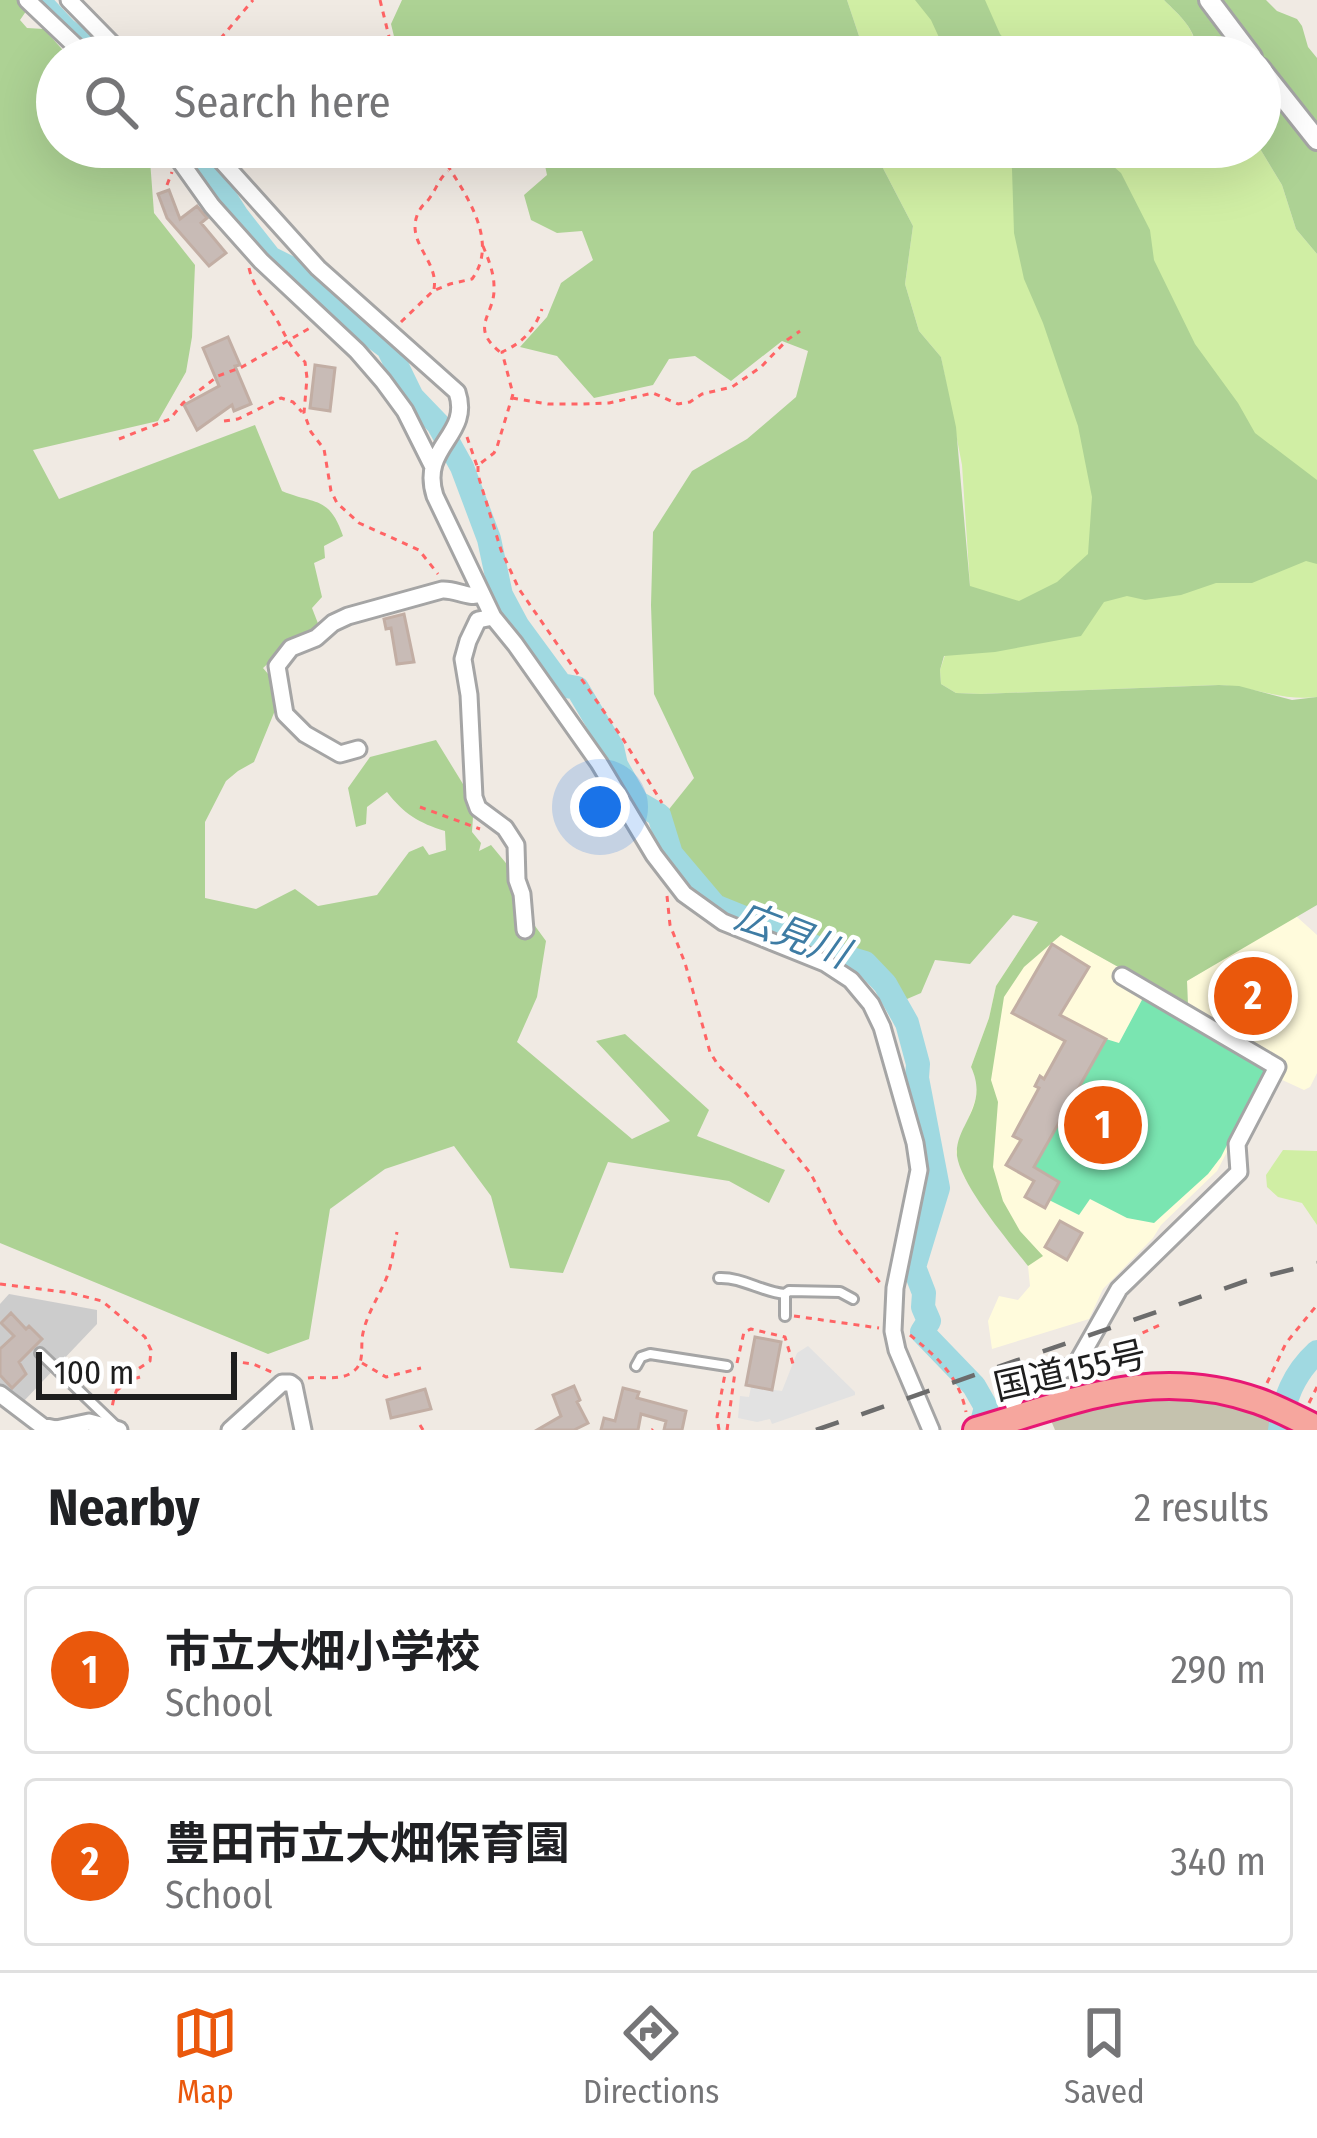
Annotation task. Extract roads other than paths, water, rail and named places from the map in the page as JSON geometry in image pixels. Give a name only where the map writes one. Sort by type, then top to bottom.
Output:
[{"type":"highway","name":"国道155号","points":[[990,1423],[1120,1388],[1160,1384],[1196,1385],[1258,1401],[1306,1423]]},
{"type":"street","points":[[27,0],[65,36]]},
{"type":"street","points":[[69,0],[104,36]]},
{"type":"street","points":[[1209,0],[1236,36]]},
{"type":"street","points":[[1281,95],[1317,140]]},
{"type":"street","points":[[185,168],[250,249],[383,381],[433,461]]},
{"type":"street","points":[[228,168],[305,255],[458,392],[457,424],[433,461],[430,475],[435,496],[493,616],[599,764],[670,877],[684,895],[723,922],[825,963],[851,980],[871,1004],[882,1027],[919,1169],[893,1329],[897,1350],[931,1430]]},
{"type":"street","points":[[358,749],[340,754],[292,724],[285,714],[277,666],[280,658],[348,616],[442,590],[482,594]]},
{"type":"street","points":[[493,616],[478,620],[464,659],[474,797],[478,808],[505,828],[516,844],[525,930]]},
{"type":"street","points":[[990,1423],[1019,1392],[1077,1363],[1112,1297],[1240,1172],[1237,1144],[1277,1067],[1122,976]]},
{"type":"street","points":[[230,1430],[288,1385],[303,1430]]},
{"type":"street","points":[[0,1394],[42,1426],[56,1429],[89,1422],[118,1428]]},
{"type":"lane","points":[[719,1278],[768,1293],[840,1292],[853,1299]]},
{"type":"lane","points":[[784,1294],[785,1316]]},
{"type":"lane","points":[[40,1353],[118,1428]]},
{"type":"lane","points":[[636,1366],[650,1354],[727,1366]]},
{"type":"waterway","name":"広見川","points":[[38,0],[74,36]]},
{"type":"waterway","name":"広見川","points":[[206,168],[270,258],[310,278],[351,320],[388,348],[412,397],[438,424],[462,467],[489,539],[501,595],[517,625],[561,685],[577,688],[637,802],[659,815],[671,854],[715,906],[865,963],[885,984],[907,1023],[918,1064],[938,1188],[914,1267],[929,1321],[922,1332],[974,1386],[986,1407],[980,1430]]},
{"type":"waterway","points":[[1280,1430],[1291,1388],[1317,1352]]},
{"type":"railway","points":[[816,1430],[1246,1281],[1317,1263]]},
{"type":"place","name":"豊田市立大畑保育園","points":[[1253,996]]},
{"type":"place","name":"市立大畑小学校","points":[[1103,1125]]}]
